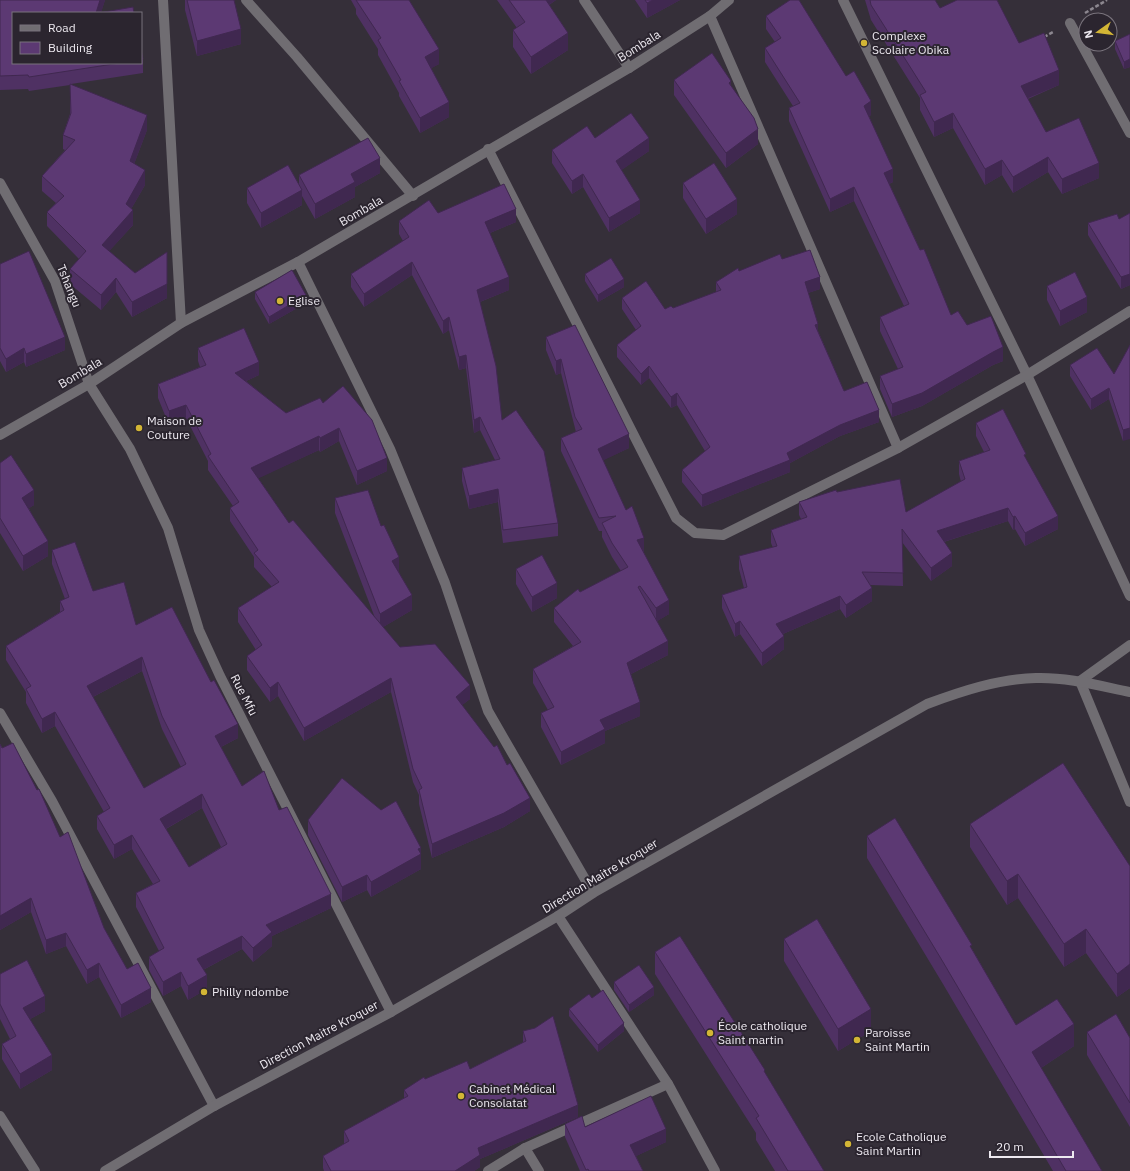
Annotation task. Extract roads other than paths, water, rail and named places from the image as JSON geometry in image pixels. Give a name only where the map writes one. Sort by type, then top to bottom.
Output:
[{"type":"street","points":[[163,0],[181,323]]},
{"type":"street","points":[[246,0],[297,57],[413,196]]},
{"type":"street","points":[[584,0],[629,68]]},
{"type":"street","name":"Bombala","points":[[0,434],[89,384],[181,323],[298,262],[413,196],[488,149],[629,68],[710,16],[729,0]]},
{"type":"street","points":[[843,0],[1027,375],[1130,596]]},
{"type":"street","points":[[710,16],[898,448]]},
{"type":"street","points":[[1070,23],[1130,133]]},
{"type":"street","points":[[488,149],[676,518],[695,533],[723,535],[898,448],[1027,375],[1130,311]]},
{"type":"street","name":"Tshangu","points":[[0,183],[55,280],[89,384]]},
{"type":"street","points":[[298,262],[390,449],[445,583],[488,711],[593,893]]},
{"type":"street","name":"Rue Mfu","points":[[89,384],[130,449],[168,528],[199,630],[220,676],[392,1012]]},
{"type":"street","points":[[1130,645],[1080,681],[1130,802]]},
{"type":"street","name":"Direction Maitre Kroquer","points":[[105,1171],[214,1106],[392,1012],[558,916],[593,893],[927,704],[961,691],[1004,681],[1037,678],[1080,681],[1130,692]]},
{"type":"street","points":[[0,713],[52,801],[214,1106]]},
{"type":"street","points":[[558,916],[668,1084],[715,1171]]},
{"type":"street","points":[[488,1171],[525,1148],[668,1084]]},
{"type":"street","points":[[0,1116],[35,1171]]},
{"type":"street","points":[[525,1148],[539,1171]]},
{"type":"place","name":"Complexe Scolaire Obika","points":[[864,43]]},
{"type":"place","name":"Eglise","points":[[280,301]]},
{"type":"place","name":"Maison de Couture","points":[[139,428]]},
{"type":"place","name":"Philly ndombe","points":[[204,992]]},
{"type":"place","name":"École catholique Saint martin","points":[[710,1033]]},
{"type":"place","name":"Paroisse Saint Martin","points":[[857,1040]]},
{"type":"place","name":"Cabinet Médical Consolatat","points":[[461,1096]]},
{"type":"place","name":"Ecole Catholique Saint Martin","points":[[848,1144]]}]
